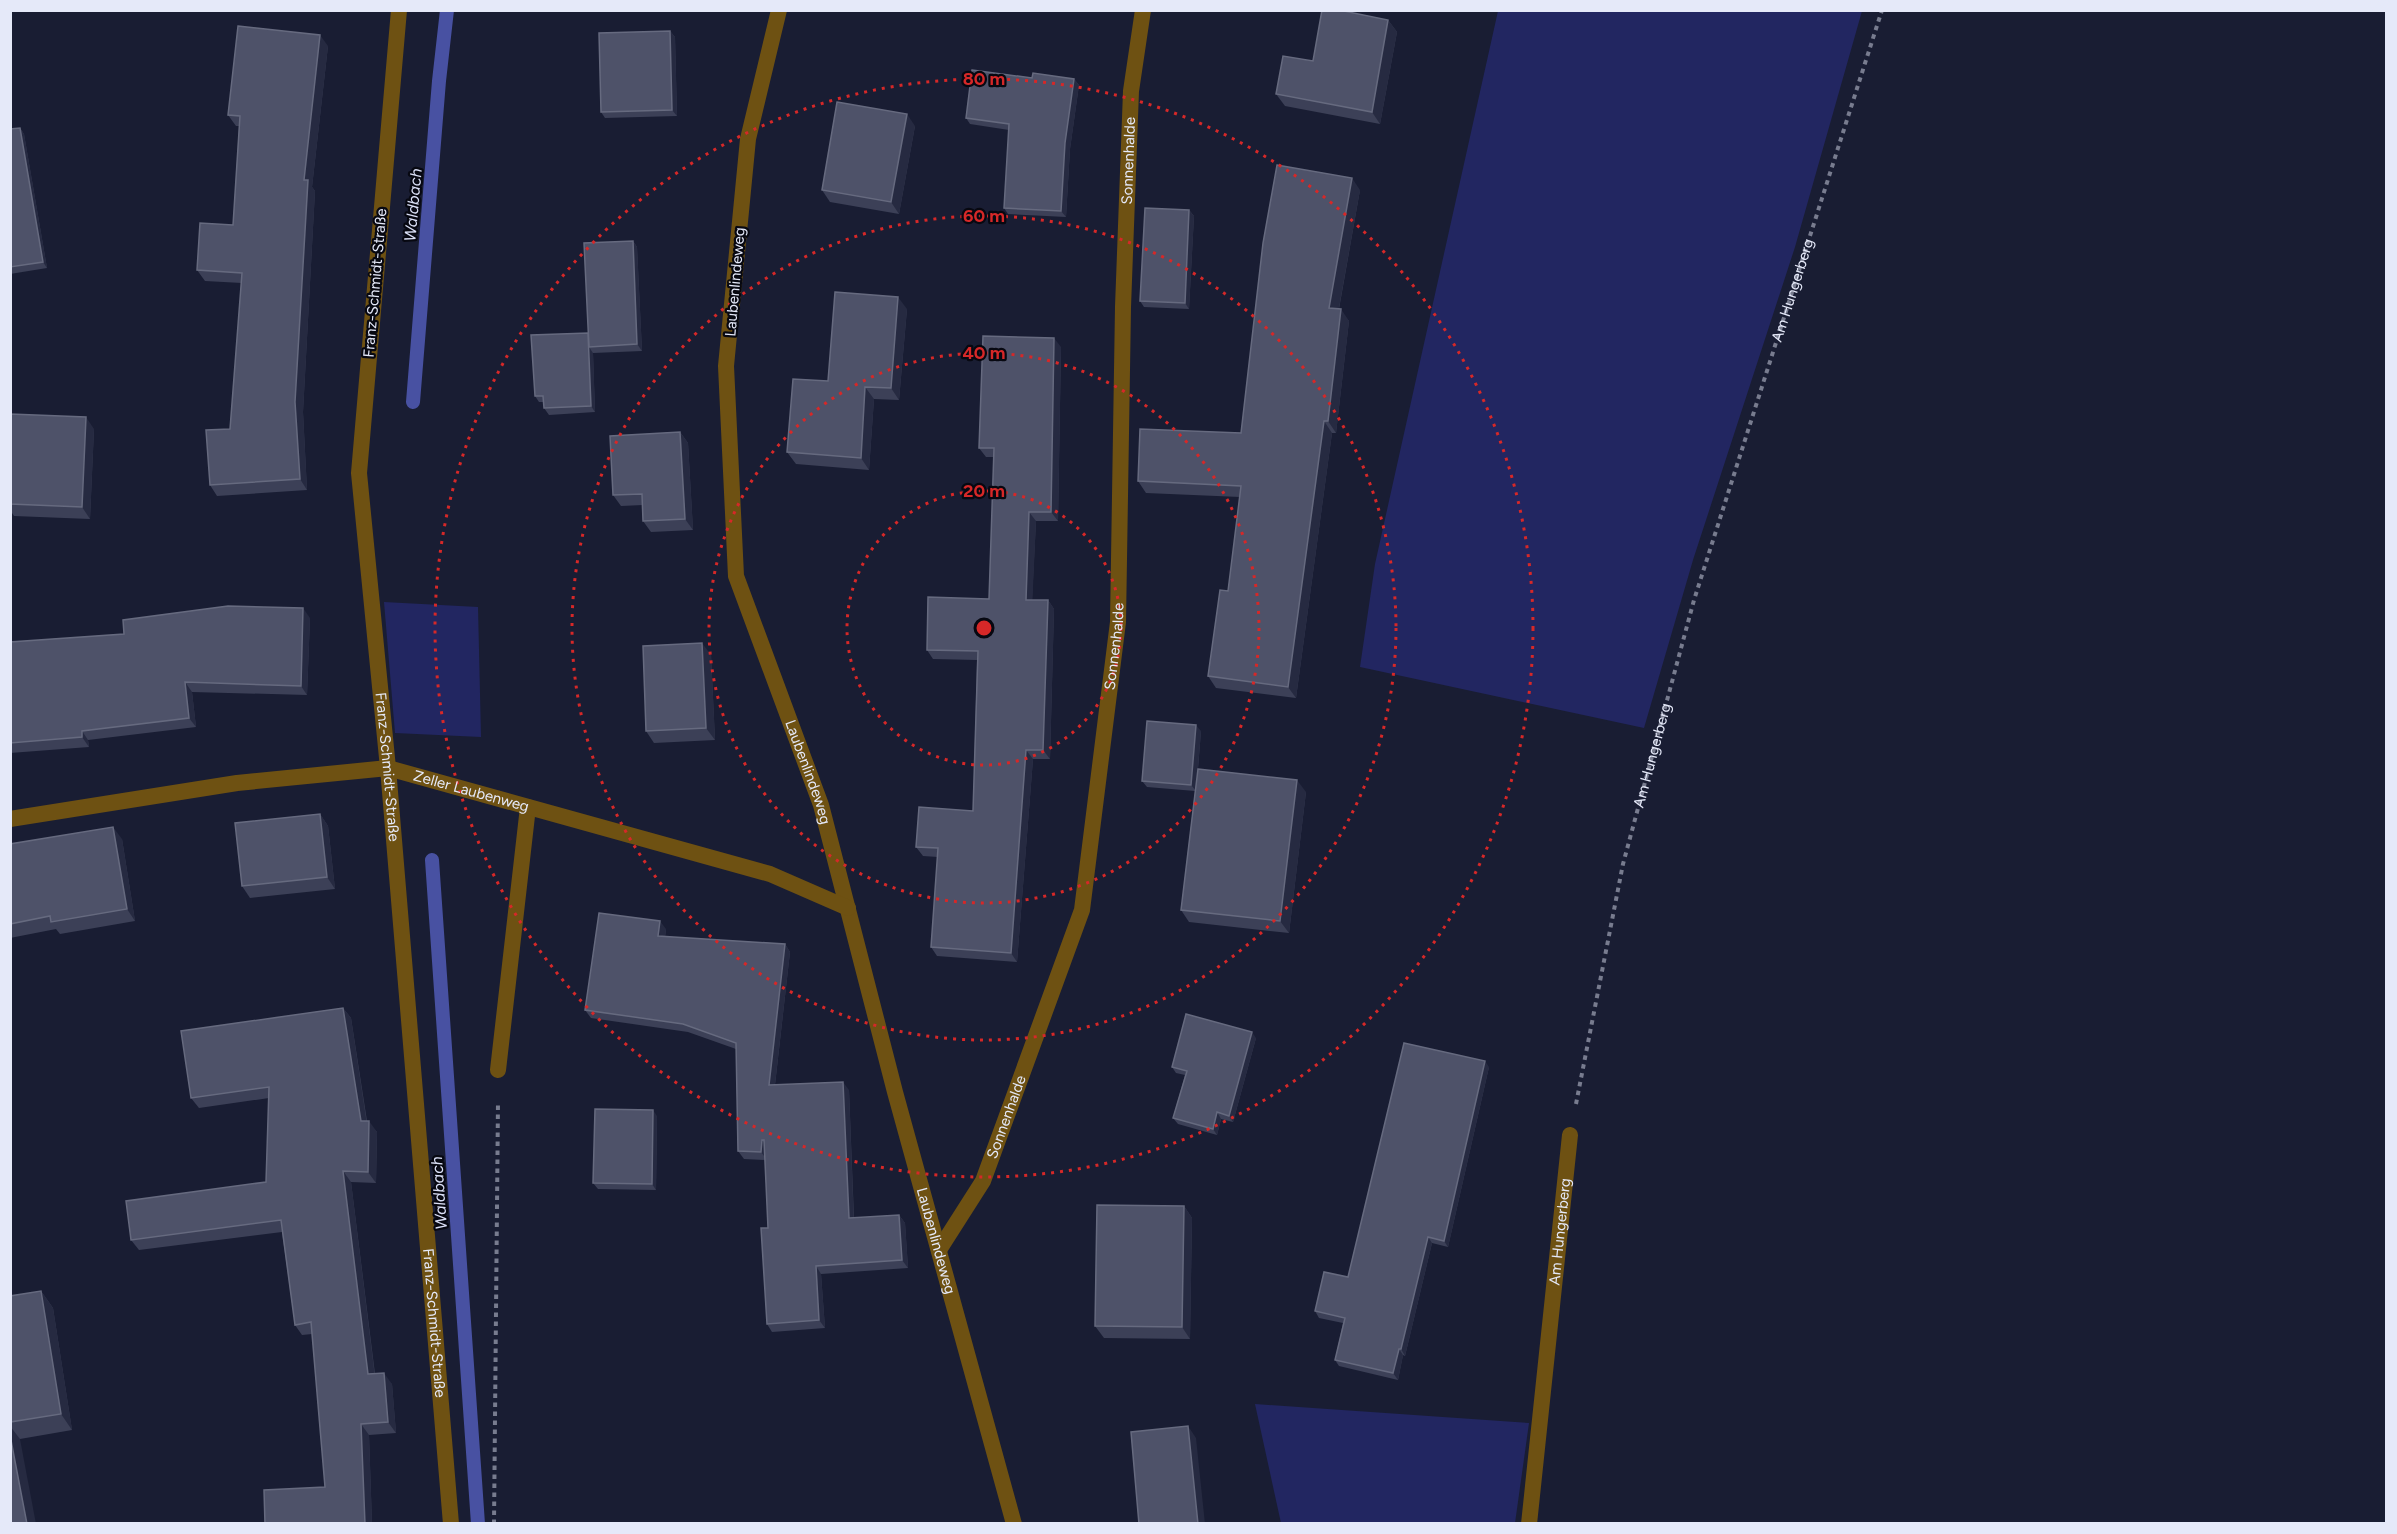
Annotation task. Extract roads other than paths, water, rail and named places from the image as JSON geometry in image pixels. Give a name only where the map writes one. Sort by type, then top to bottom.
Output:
[{"type":"street","name":"Franz-Schmidt-Straße","points":[[399,10],[359,473],[388,768],[451,1524]]},
{"type":"street","name":"Laubenlindeweg","points":[[778,10],[748,139],[726,366],[736,576],[821,805],[1014,1524]]},
{"type":"street","name":"Sonnenhalde","points":[[939,1250],[983,1181],[1082,910],[1118,622],[1123,318],[1131,91],[1143,10]]},
{"type":"street","name":"Zeller Laubenweg","points":[[10,819],[237,783],[388,768],[770,874],[848,908]]},
{"type":"street","points":[[498,1070],[528,807]]},
{"type":"street","name":"Am Hungerberg","points":[[1529,1524],[1570,1135]]},
{"type":"waterway","name":"Waldbach","points":[[413,402],[439,81],[447,10]]},
{"type":"waterway","name":"Waldbach","points":[[432,860],[478,1524]]}]
